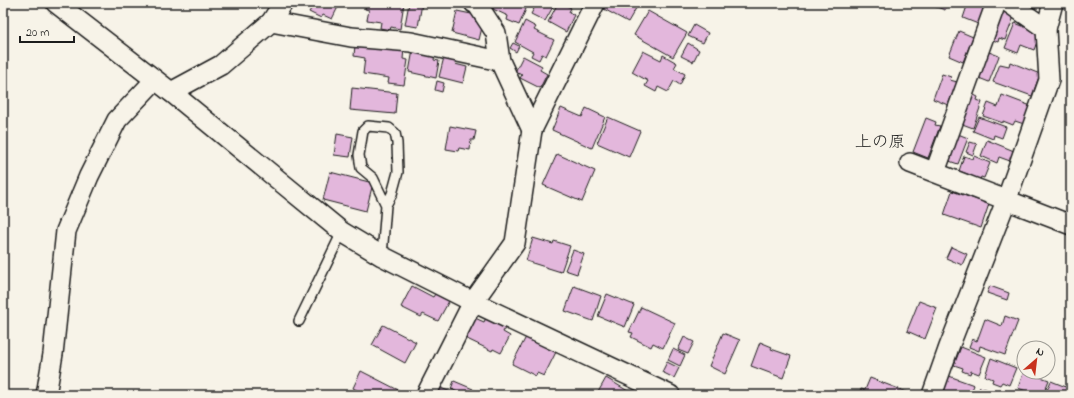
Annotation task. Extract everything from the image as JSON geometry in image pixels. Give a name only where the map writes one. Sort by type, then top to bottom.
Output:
[{"type":"street","points":[[56,3],[171,92],[342,232],[382,256],[473,302],[670,395]]},
{"type":"street","points":[[171,92],[221,65],[271,22],[283,3]]},
{"type":"street","points":[[474,3],[477,4],[496,33],[500,61],[532,130]]},
{"type":"street","points":[[426,395],[473,302],[515,243],[532,130],[595,3]]},
{"type":"street","points":[[935,172],[996,3]]},
{"type":"street","points":[[1009,3],[1046,29]]},
{"type":"street","points":[[932,395],[949,347],[1006,201],[1049,80],[1046,29],[1053,3]]},
{"type":"street","points":[[271,22],[351,37],[411,42],[500,61]]},
{"type":"street","points":[[46,395],[53,354],[66,231],[89,176],[117,120],[155,80]]},
{"type":"street","points":[[910,163],[1071,225]]},
{"type":"lane","points":[[382,256],[386,205],[392,194],[398,172],[397,143],[395,133],[389,128],[368,126],[363,131],[359,155],[361,168],[373,178],[386,205]]},
{"type":"lane","points":[[299,321],[342,232]]},
{"type":"building","points":[[301,3],[340,3],[332,19],[323,15],[321,18],[309,12],[311,9]]},
{"type":"building","points":[[366,3],[404,3],[400,29],[391,27],[390,30],[380,28],[381,22],[367,20],[369,10],[365,9]]},
{"type":"building","points":[[409,3],[422,3],[418,27],[405,25]]},
{"type":"building","points":[[495,3],[516,3],[526,9],[519,25],[507,20],[508,16],[493,9]]},
{"type":"building","points":[[525,3],[534,3],[532,7]]},
{"type":"building","points":[[537,3],[551,3],[554,5],[545,21],[531,14]]},
{"type":"building","points":[[558,3],[562,3],[571,8],[569,12],[574,15],[566,32],[548,22]]},
{"type":"building","points":[[605,3],[639,3],[628,22],[602,8]]},
{"type":"building","points":[[925,3],[948,3],[945,10]]},
{"type":"building","points":[[968,3],[986,4],[978,24],[963,18]]},
{"type":"building","points":[[999,9],[1015,14],[1005,40],[999,38],[998,42],[988,38]]},
{"type":"building","points":[[457,11],[476,15],[475,21],[483,23],[479,40],[452,33]]},
{"type":"building","points":[[648,11],[687,33],[673,57],[634,35]]},
{"type":"building","points":[[525,21],[536,27],[534,30],[554,40],[546,56],[542,54],[539,60],[531,56],[533,52],[515,42]]},
{"type":"building","points":[[1015,23],[1040,33],[1034,50],[1021,45],[1018,53],[1005,48]]},
{"type":"building","points":[[694,25],[708,33],[703,43],[688,36]]},
{"type":"building","points":[[959,31],[973,37],[963,62],[949,56]]},
{"type":"building","points":[[513,43],[519,46],[516,52],[510,48]]},
{"type":"building","points":[[688,43],[699,50],[693,62],[681,56]]},
{"type":"building","points":[[355,45],[404,49],[403,59],[408,60],[404,85],[388,83],[389,78],[363,74],[365,58],[354,56]]},
{"type":"building","points":[[413,50],[435,54],[434,60],[439,61],[436,78],[409,72]]},
{"type":"building","points":[[984,50],[999,56],[989,82],[974,76]]},
{"type":"building","points":[[643,51],[661,60],[663,55],[677,63],[674,68],[685,74],[680,85],[674,81],[668,92],[658,87],[656,92],[645,86],[648,81],[632,72]]},
{"type":"building","points":[[523,56],[542,66],[540,70],[547,74],[540,88],[520,78],[522,75],[515,72]]},
{"type":"building","points":[[444,57],[456,60],[455,64],[467,67],[463,83],[439,77]]},
{"type":"building","points":[[1010,62],[1040,74],[1032,96],[993,82],[1000,64],[1009,66]]},
{"type":"building","points":[[942,74],[951,77],[950,80],[957,82],[948,105],[933,99]]},
{"type":"building","points":[[437,81],[444,83],[442,92],[435,90]]},
{"type":"building","points":[[352,88],[397,93],[395,114],[350,110]]},
{"type":"building","points":[[972,94],[978,97],[977,100],[982,102],[973,128],[957,122]]},
{"type":"building","points":[[1002,95],[1031,106],[1024,124],[1015,121],[1013,125],[983,116],[988,103],[998,107]]},
{"type":"building","points":[[561,108],[582,117],[586,108],[605,117],[592,148],[552,130]]},
{"type":"building","points":[[608,117],[640,131],[629,157],[597,143]]},
{"type":"building","points":[[979,117],[1006,127],[1002,138],[994,135],[993,139],[973,131]]},
{"type":"building","points":[[926,118],[936,122],[935,125],[940,126],[928,158],[913,152]]},
{"type":"building","points":[[450,126],[476,131],[474,140],[471,140],[470,150],[459,148],[458,151],[446,149]]},
{"type":"building","points":[[953,132],[968,138],[958,164],[943,159]]},
{"type":"building","points":[[337,134],[353,137],[350,157],[334,155]]},
{"type":"building","points":[[987,140],[1014,151],[1010,161],[999,157],[997,163],[981,156]]},
{"type":"building","points":[[970,142],[977,144],[973,155],[966,152]]},
{"type":"building","points":[[557,154],[595,171],[582,202],[543,185]]},
{"type":"building","points":[[964,156],[973,159],[974,156],[990,163],[984,178],[981,177],[979,182],[969,178],[970,175],[959,171]]},
{"type":"building","points":[[330,172],[373,183],[366,211],[323,200]]},
{"type":"building","points":[[952,191],[989,204],[981,228],[944,215]]},
{"type":"building","points":[[533,238],[553,244],[554,241],[570,246],[561,272],[526,261]]},
{"type":"building","points":[[951,247],[967,254],[962,265],[946,258]]},
{"type":"building","points":[[573,250],[584,254],[577,274],[565,270]]},
{"type":"building","points":[[412,286],[433,297],[435,294],[449,301],[438,321],[423,314],[421,317],[401,307]]},
{"type":"building","points":[[574,286],[601,296],[593,321],[565,311]]},
{"type":"building","points":[[990,286],[1009,293],[1007,300],[987,293]]},
{"type":"building","points":[[607,294],[634,305],[625,327],[598,316]]},
{"type":"building","points":[[919,301],[937,308],[925,339],[907,331]]},
{"type":"building","points":[[641,307],[675,323],[663,348],[653,343],[651,347],[631,337],[633,333],[629,332]]},
{"type":"building","points":[[1005,316],[1018,321],[1005,355],[980,346],[979,351],[969,347],[972,339],[977,341],[985,319],[1002,326]]},
{"type":"building","points":[[475,318],[484,322],[486,318],[505,328],[503,332],[510,336],[501,353],[493,349],[492,351],[465,338]]},
{"type":"building","points":[[383,325],[416,342],[405,363],[372,345]]},
{"type":"building","points":[[723,333],[740,340],[725,374],[709,366]]},
{"type":"building","points":[[526,337],[556,352],[544,376],[537,373],[536,376],[512,364]]},
{"type":"building","points":[[684,337],[694,342],[688,354],[678,350]]},
{"type":"building","points":[[760,342],[772,347],[771,349],[791,356],[783,378],[751,366]]},
{"type":"building","points":[[961,347],[986,357],[979,374],[971,371],[970,374],[962,371],[963,368],[954,365]]},
{"type":"building","points":[[673,349],[685,355],[680,366],[668,360]]},
{"type":"building","points":[[991,358],[1016,368],[1009,385],[1002,382],[1000,385],[992,382],[993,379],[985,376]]},
{"type":"building","points":[[667,362],[679,368],[674,378],[662,372]]},
{"type":"building","points":[[361,371],[408,395],[366,395],[353,388]]},
{"type":"building","points":[[949,376],[974,385],[970,395],[942,394]]},
{"type":"building","points":[[606,378],[633,394],[633,395],[597,394]]},
{"type":"building","points":[[870,378],[912,394],[858,395],[861,389],[865,390]]},
{"type":"building","points":[[1021,380],[1049,380],[1043,395],[1025,395],[1026,391],[1018,388]]},
{"type":"building","points":[[454,381],[473,389],[470,395],[465,395],[451,389]]},
{"type":"building","points":[[1051,381],[1071,389],[1071,395],[1045,395]]},
{"type":"building","points":[[436,386],[458,395],[433,395]]},
{"type":"building","points":[[980,387],[1003,395],[977,395]]},
{"type":"building","points":[[350,390],[359,394],[359,395],[348,395]]},
{"type":"building","points":[[474,390],[488,395],[472,395]]},
{"type":"district","name":"上の原","points":[[880,142]]}]
